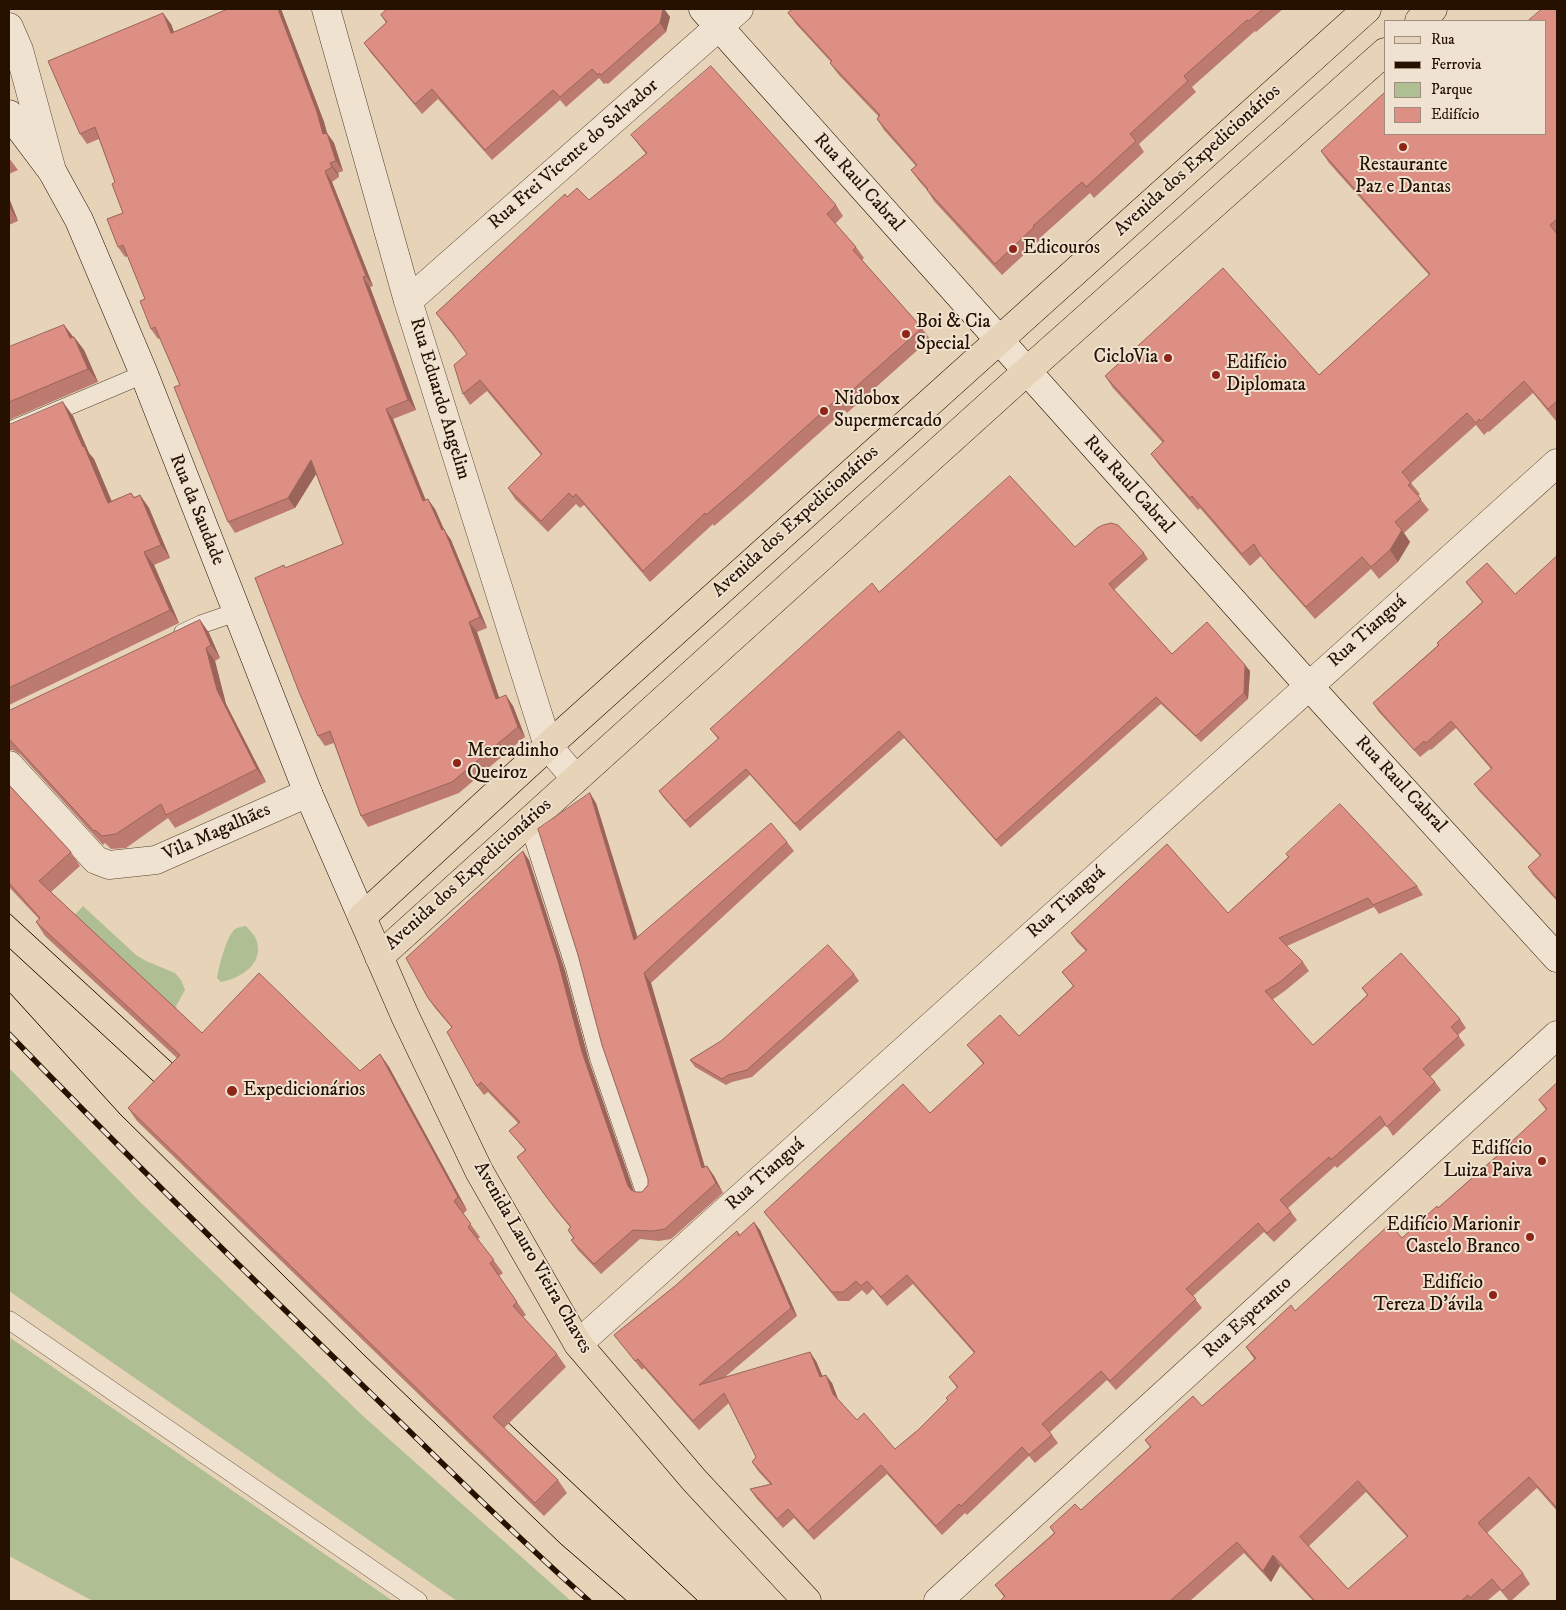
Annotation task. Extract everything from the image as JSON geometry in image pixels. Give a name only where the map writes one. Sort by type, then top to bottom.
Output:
[{"type":"main road","name":"Avenida dos Expedicionários","points":[[362,917],[548,746],[1367,9]]},
{"type":"main road","points":[[1421,20],[1434,9]]},
{"type":"main road","name":"Avenida dos Expedicionários","points":[[379,957],[1027,371],[1384,53]]},
{"type":"main road","name":"Avenida Lauro Vieira Chaves","points":[[362,917],[405,1016],[479,1171],[578,1344],[695,1481],[807,1601]]},
{"type":"street","name":"Rua Eduardo Angelim","points":[[326,9],[408,301],[548,746],[575,778]]},
{"type":"street","name":"Rua Frei Vicente do Salvador","points":[[408,301],[711,18],[739,9]]},
{"type":"street","name":"Rua Raul Cabral","points":[[711,18],[1308,686],[1504,897],[1557,958]]},
{"type":"street","points":[[9,27],[19,50],[52,171]]},
{"type":"street","name":"Rua da Saudade","points":[[9,114],[52,171],[78,220],[144,374],[308,793],[362,917]]},
{"type":"street","name":"Rua Tianguá","points":[[578,1344],[1557,463]]},
{"type":"street","name":"Vila Magalhães","points":[[9,765],[96,860],[109,865],[156,860],[308,793]]},
{"type":"street","name":"Rua Esperanto","points":[[938,1601],[1557,1035]]},
{"type":"lane","points":[[9,431],[144,374]]},
{"type":"lane","points":[[167,640],[202,624],[237,612]]},
{"type":"lane","points":[[528,821],[576,968],[599,1058],[645,1192]]},
{"type":"lane","points":[[9,1320],[418,1601]]},
{"type":"green space","points":[[83,906],[136,955],[175,973],[181,980],[185,990],[176,1006],[179,1016],[73,917]]},
{"type":"green space","points":[[246,926],[256,939],[258,948],[254,962],[244,973],[221,982],[217,978],[219,967],[229,938],[235,929]]},
{"type":"green space","points":[[9,1068],[141,1203],[363,1416],[571,1601],[457,1601],[9,1291]]},
{"type":"green space","points":[[9,1337],[393,1601],[93,1601],[9,1556]]},
{"type":"building","points":[[228,9],[278,9],[317,112],[323,134],[327,133],[336,161],[330,163],[332,167],[325,171],[366,276],[363,277],[408,400],[386,409],[423,501],[428,499],[442,530],[444,529],[480,617],[469,622],[496,699],[506,695],[518,727],[452,782],[361,816],[330,731],[318,736],[255,578],[284,565],[285,568],[343,544],[311,460],[288,498],[228,522],[174,387],[180,385],[155,327],[151,329],[140,301],[145,299],[123,245],[118,247],[107,219],[123,213],[112,184],[115,182],[95,127],[80,134],[48,61],[163,13],[171,33]]},
{"type":"building","points":[[387,9],[663,9],[660,23],[601,75],[599,73],[598,75],[592,69],[560,97],[553,90],[485,150],[432,89],[415,104],[364,43],[387,22],[381,15]]},
{"type":"building","points":[[793,9],[1263,9],[1249,21],[1247,20],[1184,76],[1188,81],[1130,134],[1136,141],[1086,187],[1082,182],[1033,226],[995,264],[911,170],[917,165],[877,119],[880,115],[830,63],[832,61],[788,13]]},
{"type":"building","points":[[1542,9],[1557,9],[1557,219],[1550,225],[1557,234],[1557,401],[1548,409],[1524,381],[1481,421],[1479,419],[1476,423],[1467,413],[1402,472],[1411,483],[1408,485],[1421,499],[1395,522],[1402,530],[1390,550],[1371,567],[1362,557],[1306,607],[1261,556],[1254,544],[1242,554],[1192,496],[1190,498],[1151,454],[1164,441],[1105,376],[1223,268],[1319,375],[1430,274],[1321,151],[1384,93],[1384,135],[1546,135],[1546,20],[1529,20]]},
{"type":"building","points":[[711,66],[836,205],[827,214],[856,247],[853,250],[922,328],[839,402],[837,399],[741,485],[706,515],[705,513],[643,571],[576,494],[573,497],[569,493],[541,521],[508,488],[542,454],[480,380],[463,394],[454,365],[467,354],[436,313],[565,194],[567,197],[577,188],[589,200],[647,153],[631,135]]},
{"type":"building","points":[[64,325],[70,338],[74,337],[88,369],[9,402],[9,347]]},
{"type":"building","points":[[63,402],[108,503],[131,493],[134,498],[140,495],[161,545],[144,552],[170,610],[9,688],[9,425]]},
{"type":"building","points":[[1010,476],[1075,547],[1097,528],[1111,523],[1118,525],[1144,553],[1109,584],[1172,654],[1207,622],[1245,665],[1244,693],[1196,736],[1156,697],[996,840],[899,731],[795,824],[746,769],[685,821],[659,791],[719,738],[710,729],[872,583],[879,592]]},
{"type":"building","points":[[1557,556],[1557,899],[1528,867],[1541,855],[1474,784],[1492,768],[1451,721],[1426,743],[1424,741],[1414,750],[1373,703],[1439,645],[1437,643],[1483,602],[1466,582],[1487,563],[1515,594]]},
{"type":"building","points":[[200,620],[211,645],[206,648],[217,690],[257,769],[166,815],[161,804],[116,834],[102,836],[94,831],[9,740],[9,711]]},
{"type":"building","points":[[9,785],[71,852],[39,881],[202,1033],[259,973],[360,1071],[380,1054],[458,1197],[454,1201],[471,1224],[468,1227],[494,1260],[490,1263],[517,1302],[513,1306],[557,1354],[493,1417],[558,1480],[535,1503],[128,1108],[180,1055],[36,922],[40,918],[9,883]]},
{"type":"building","points":[[590,793],[634,940],[771,823],[787,842],[644,973],[702,1168],[707,1166],[716,1183],[665,1229],[652,1231],[633,1230],[594,1264],[571,1240],[574,1238],[568,1230],[571,1227],[517,1157],[526,1150],[509,1131],[520,1122],[481,1082],[477,1086],[447,1032],[452,1027],[428,998],[406,958],[523,851],[558,961],[582,1052],[628,1186],[631,1190],[642,1192],[648,1185],[648,1179],[602,1045],[578,955],[538,829]]},
{"type":"building","points":[[1340,804],[1417,886],[1373,905],[1368,898],[1279,938],[1303,962],[1280,982],[1265,991],[1313,1045],[1368,995],[1362,988],[1401,953],[1460,1019],[1451,1027],[1459,1036],[1423,1069],[1435,1082],[1387,1127],[1380,1116],[1331,1160],[1329,1157],[1280,1200],[1291,1212],[1267,1233],[1258,1223],[1186,1289],[1196,1299],[1110,1381],[1101,1371],[1042,1424],[1052,1435],[1029,1455],[1022,1447],[961,1506],[959,1504],[936,1526],[881,1465],[808,1531],[788,1509],[777,1519],[750,1489],[772,1484],[752,1462],[756,1457],[724,1393],[693,1421],[638,1359],[635,1361],[614,1335],[675,1286],[737,1231],[739,1236],[754,1222],[791,1308],[699,1385],[810,1352],[820,1377],[826,1375],[833,1394],[857,1420],[864,1413],[895,1449],[918,1430],[948,1400],[946,1398],[958,1387],[949,1377],[975,1352],[907,1275],[881,1297],[867,1281],[861,1286],[856,1281],[843,1292],[832,1292],[764,1212],[903,1084],[930,1113],[984,1063],[967,1045],[1000,1015],[1019,1036],[1074,986],[1062,972],[1087,950],[1071,933],[1167,844],[1228,913],[1289,857],[1286,854]]},
{"type":"building","points":[[828,945],[854,974],[747,1070],[728,1075],[722,1079],[690,1060],[721,1041]]},
{"type":"building","points":[[1557,1083],[1557,1508],[1529,1477],[1478,1523],[1523,1573],[1502,1591],[1492,1579],[1470,1598],[1468,1595],[1461,1601],[1315,1601],[1273,1555],[1263,1571],[1237,1542],[1170,1601],[1000,1601],[1005,1596],[995,1585],[1055,1533],[1050,1527],[1075,1504],[1081,1510],[1151,1447],[1145,1440],[1193,1396],[1202,1406],[1256,1358],[1246,1347],[1291,1305],[1295,1311],[1390,1224],[1402,1238],[1437,1206],[1438,1208],[1512,1143],[1547,1109],[1539,1100]],"holes":[[[1358,1481],[1408,1536],[1348,1589],[1300,1537]]]},
{"type":"tram line","points":[[9,913],[181,1071]]},
{"type":"tram line","points":[[9,948],[163,1090]]},
{"type":"tram line","points":[[9,992],[120,1114],[364,1355],[561,1544],[627,1601]]},
{"type":"tram line","points":[[498,1413],[698,1601]]},
{"type":"railway","points":[[9,1034],[136,1164],[266,1292],[499,1518],[589,1601]]},
{"type":"place","name":"Restaurante Paz e Dantas","points":[[1403,147]]},
{"type":"place","name":"Edicouros","points":[[1013,249]]},
{"type":"place","name":"Boi & Cia Special","points":[[906,334]]},
{"type":"place","name":"CicloVia","points":[[1168,358]]},
{"type":"place","name":"Edifício Diplomata","points":[[1216,375]]},
{"type":"place","name":"Nidobox Supermercado","points":[[824,411]]},
{"type":"place","name":"Mercadinho Queiroz","points":[[457,763]]},
{"type":"place","name":"Expedicionários","points":[[232,1091]]},
{"type":"place","name":"Edifício Luiza Paiva","points":[[1542,1161]]},
{"type":"place","name":"Edifício Marionir Castelo Branco","points":[[1530,1237]]},
{"type":"place","name":"Edifício Tereza D'ávila","points":[[1493,1295]]}]
